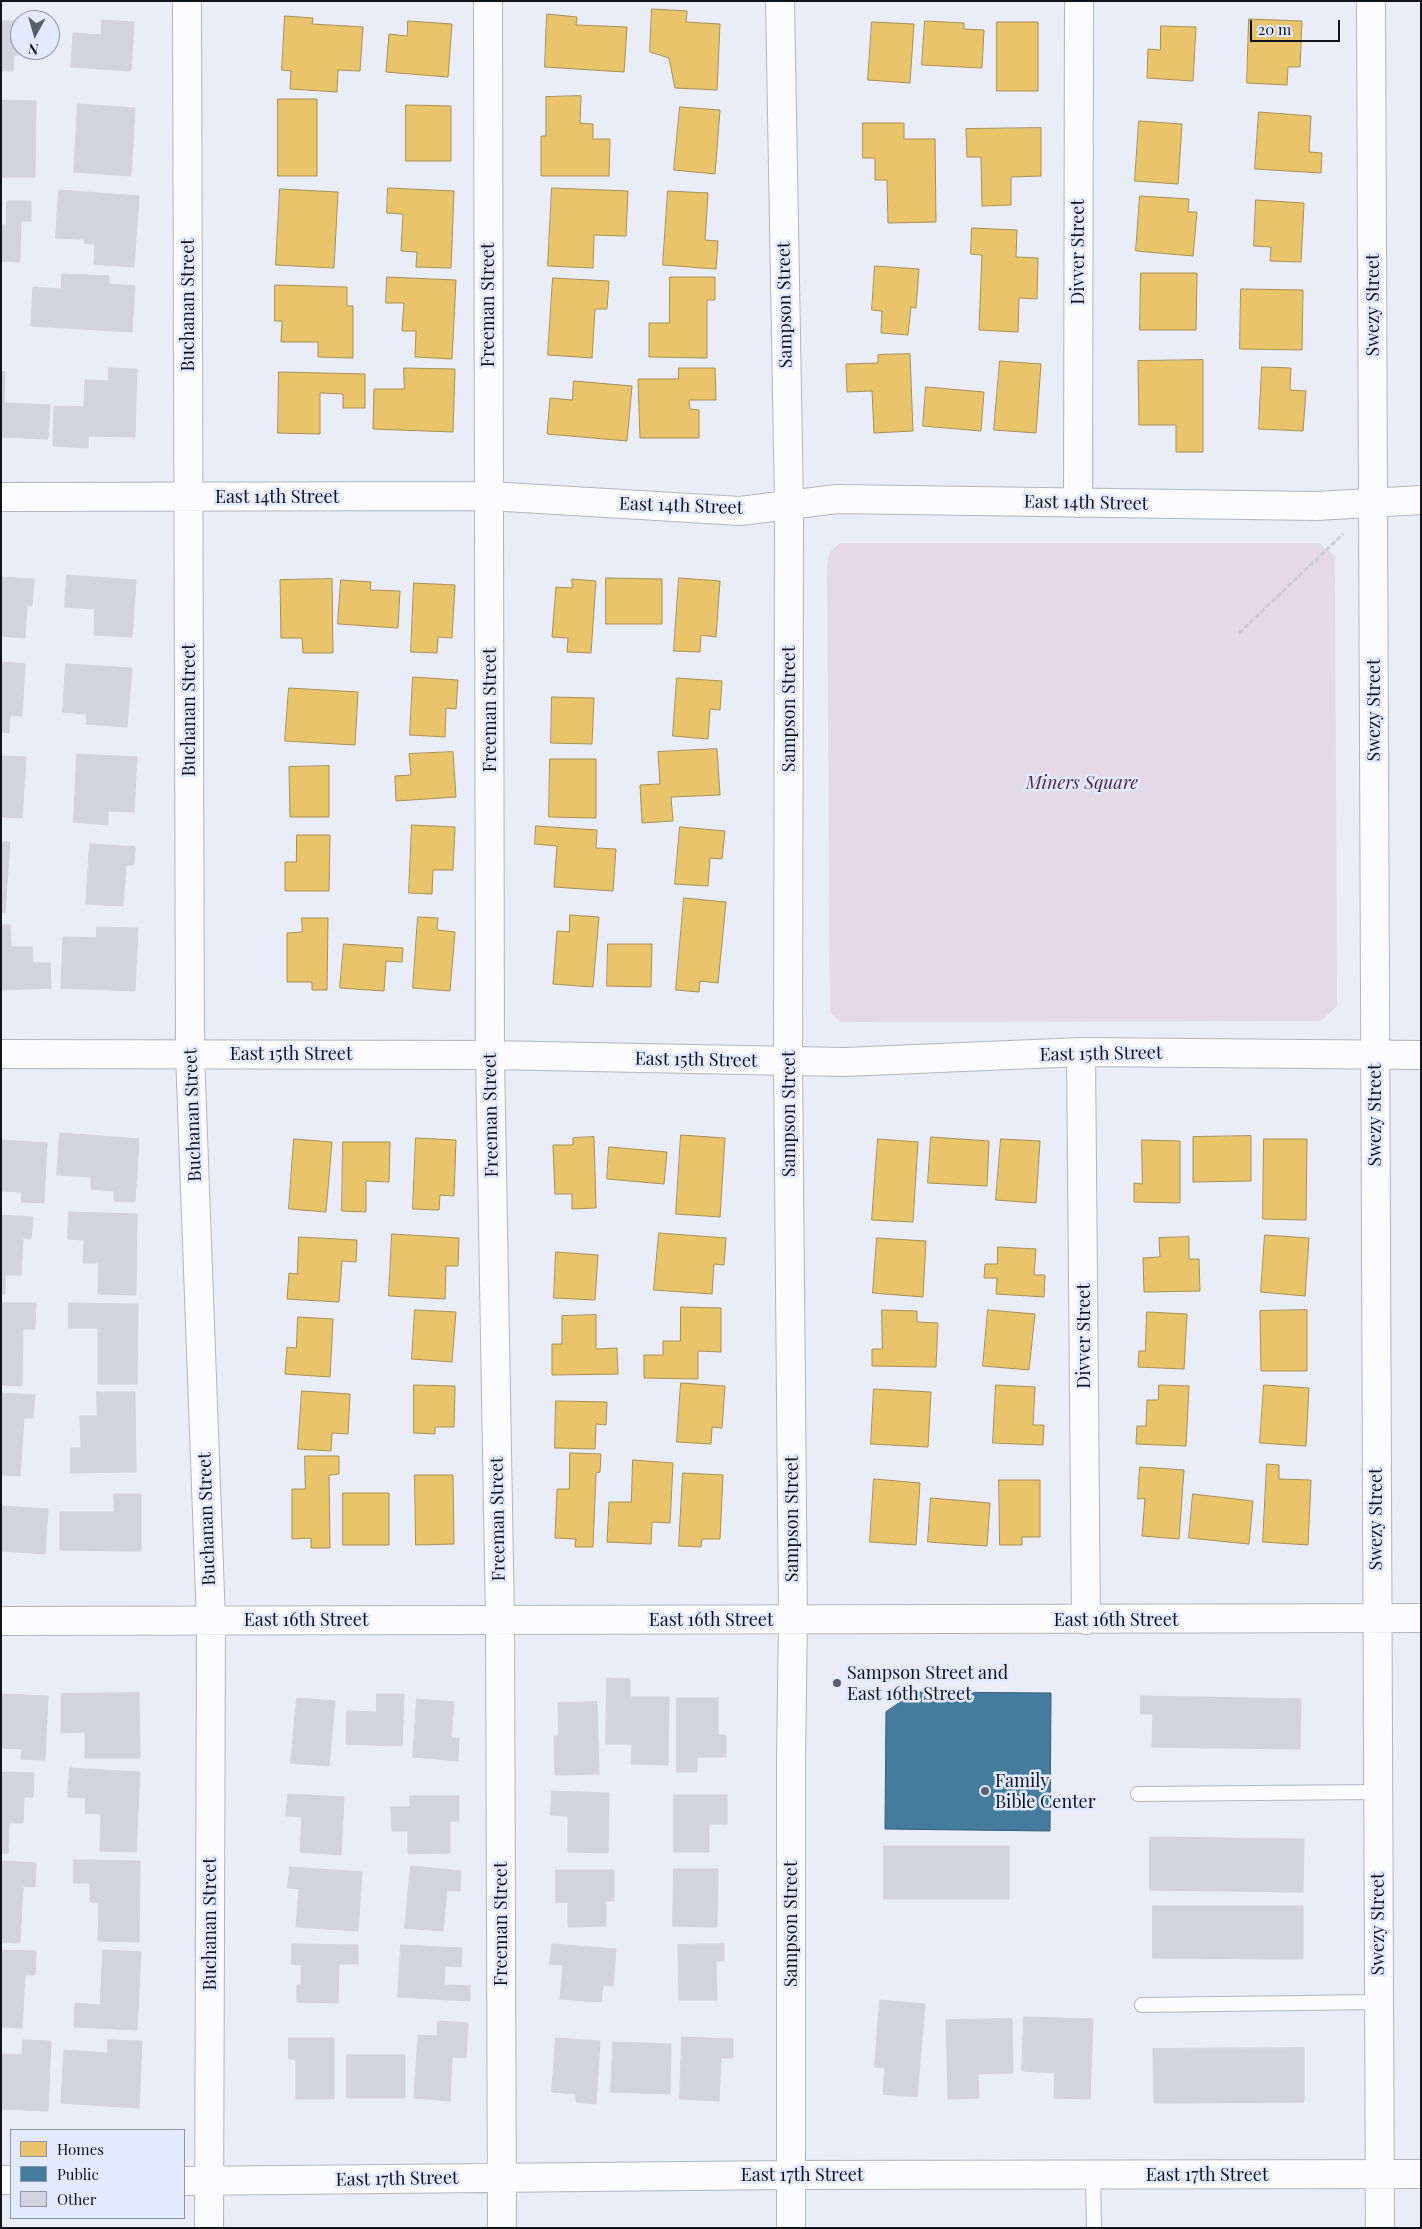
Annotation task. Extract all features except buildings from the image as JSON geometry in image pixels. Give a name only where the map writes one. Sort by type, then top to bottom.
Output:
[{"type":"street","name":"Buchanan Street","points":[[187,1],[190,1054],[211,1621],[196,2181],[209,2228]]},
{"type":"street","name":"Freeman Street","points":[[488,1],[490,1055],[500,1621],[502,2228]]},
{"type":"street","name":"Sampson Street","points":[[780,1],[789,505],[788,1061],[792,1620],[791,2228]]},
{"type":"street","name":"Divver Street","points":[[1078,503],[1079,1]]},
{"type":"street","name":"Swezy Street","points":[[1371,1],[1376,1619],[1380,2228]]},
{"type":"street","name":"East 14th Street","points":[[1,498],[489,496],[740,511],[837,499],[1316,506],[1421,500]]},
{"type":"street","name":"Divver Street","points":[[1081,1052],[1086,1620]]},
{"type":"street","name":"East 15th Street","points":[[1,1054],[490,1055],[845,1062],[1081,1052],[1421,1055]]},
{"type":"street","name":"East 16th Street","points":[[1,1621],[1421,1618]]},
{"type":"street","name":"East 17th Street","points":[[196,2181],[790,2175],[1421,2174]]},
{"type":"lane","points":[[1138,1794],[1378,1792]]},
{"type":"lane","points":[[1142,2006],[1378,2002]]},
{"type":"lane","points":[[1093,2175],[1094,2228]]},
{"type":"path","points":[[1239,633],[1374,504]]},
{"type":"green space","name":"Miners Square","points":[[841,543],[1319,543],[1335,556],[1337,1006],[1321,1021],[840,1022],[830,1012],[827,564],[831,550]]},
{"type":"place","name":"Sampson Street and East 16th Street","points":[[837,1683]]},
{"type":"place","name":"Family Bible Center","points":[[985,1791]]}]
